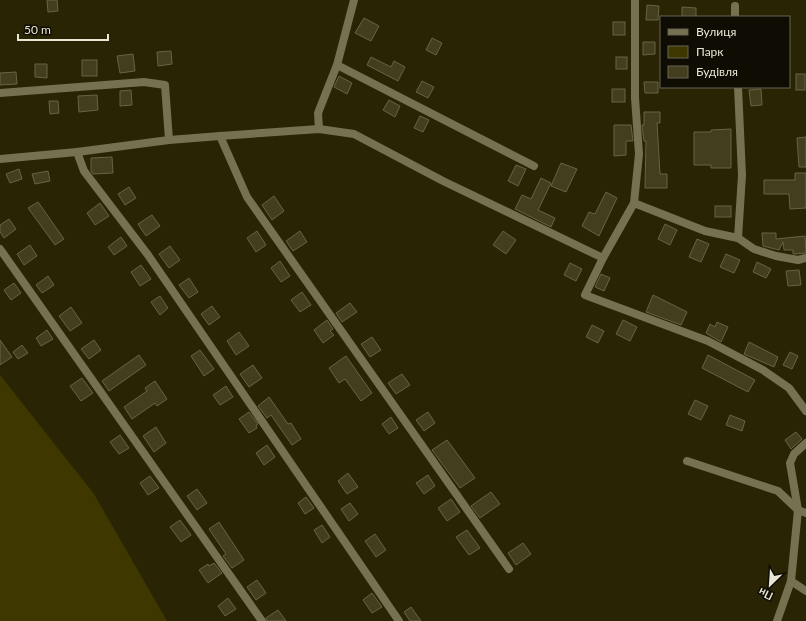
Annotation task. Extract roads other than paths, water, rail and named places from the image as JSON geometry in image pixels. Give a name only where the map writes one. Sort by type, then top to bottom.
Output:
[{"type":"street","points":[[319,129],[318,113],[337,65],[354,0]]},
{"type":"street","points":[[636,0],[635,98],[639,154],[634,203],[603,258],[585,295],[708,341],[763,370],[789,388],[806,411]]},
{"type":"street","points":[[735,6],[735,16]]},
{"type":"street","points":[[337,65],[534,166]]},
{"type":"street","points":[[0,93],[144,82],[165,85],[169,140]]},
{"type":"street","points":[[738,88],[742,175],[738,238]]},
{"type":"street","points":[[0,159],[76,152],[169,140],[319,129],[354,134],[443,181],[603,258]]},
{"type":"street","points":[[220,136],[247,197],[509,569]]},
{"type":"street","points":[[76,152],[84,171],[148,255],[399,621]]},
{"type":"street","points":[[634,203],[705,231],[738,238],[754,249],[776,256],[798,260],[806,258]]},
{"type":"street","points":[[0,249],[262,621]]},
{"type":"street","points":[[777,621],[791,581],[802,512],[790,463],[794,454],[806,443]]},
{"type":"street","points":[[687,461],[778,491],[802,512]]},
{"type":"street","points":[[791,581],[806,591]]}]
